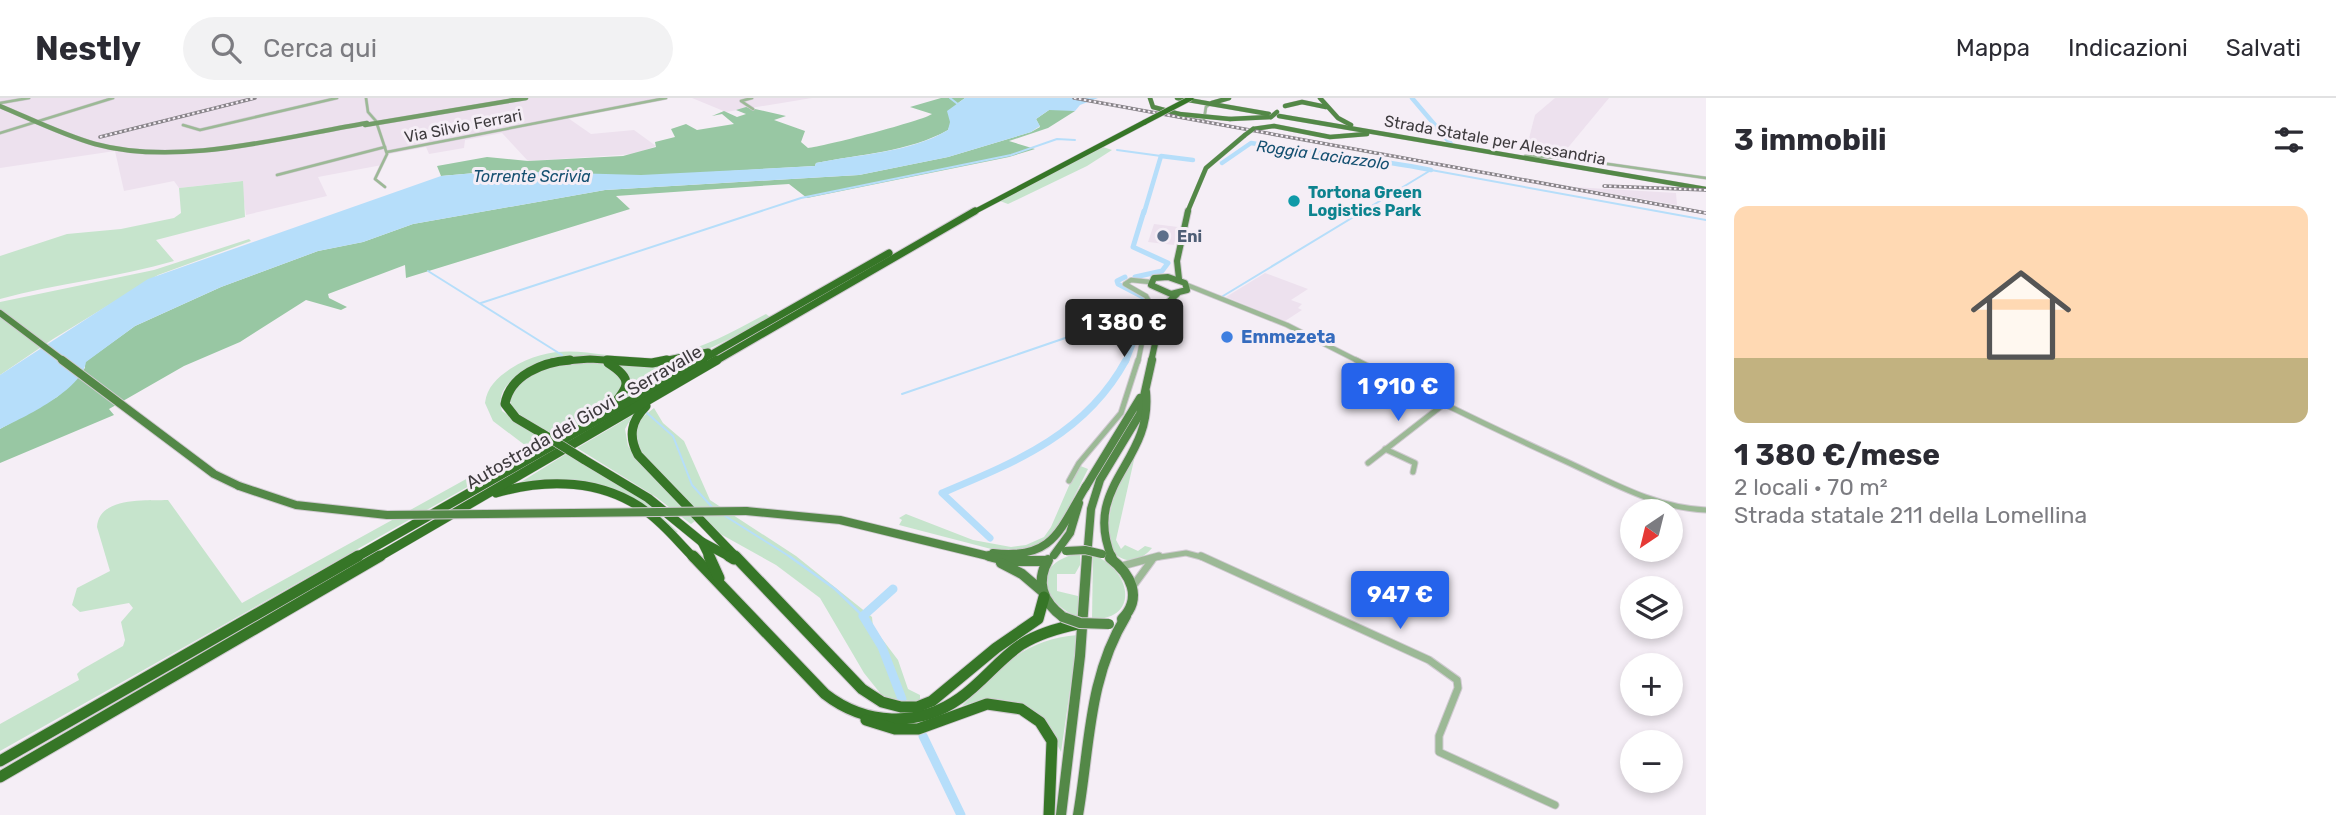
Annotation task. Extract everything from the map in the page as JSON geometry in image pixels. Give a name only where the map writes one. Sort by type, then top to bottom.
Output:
[{"type":"highway","name":"Autostrada dei Giovi - Serravalle","points":[[0,778],[984,206],[1142,121],[1178,98]]},
{"type":"highway","name":"Autostrada dei Giovi - Serravalle","points":[[0,761],[987,198],[1142,121],[1193,100]]},
{"type":"highway","points":[[733,342],[668,362],[639,364],[578,358],[554,361],[529,371],[511,384],[504,398],[509,412],[648,498],[702,542],[745,565]]},
{"type":"highway","points":[[536,456],[610,408],[623,394],[627,380],[624,373],[603,360]]},
{"type":"highway","points":[[682,381],[639,412],[631,429],[632,446],[862,689],[880,701],[900,707],[925,706],[945,695],[991,652],[1038,619],[1043,594]]},
{"type":"highway","points":[[469,504],[525,484],[559,482],[600,490],[642,508],[721,583],[818,688],[849,711],[881,726],[910,730],[941,724],[986,704],[999,702],[1029,712],[1049,732],[1052,741],[1049,815]]},
{"type":"highway","points":[[702,542],[721,583]]},
{"type":"highway","points":[[849,711],[893,719],[939,713],[959,702],[1010,651],[1054,627],[1080,624]]},
{"type":"main road","points":[[0,104],[38,122],[107,148],[164,152],[233,146],[526,98]]},
{"type":"main road","points":[[1158,98],[1150,99],[1153,107],[1179,114],[1250,123],[1253,129]]},
{"type":"main road","points":[[1178,98],[1270,115],[1275,123],[1287,128]]},
{"type":"main road","points":[[1210,104],[1229,98]]},
{"type":"main road","points":[[1230,119],[1278,114],[1297,98]]},
{"type":"main road","points":[[1320,98],[1331,111]]},
{"type":"main road","points":[[1193,100],[1221,100]]},
{"type":"main road","points":[[1221,100],[1221,104],[1230,107]]},
{"type":"main road","points":[[1285,106],[1306,102],[1331,111],[1354,126],[1387,134]]},
{"type":"main road","points":[[1286,117],[1321,120],[1331,111]]},
{"type":"main road","name":"Strada Statale per Alessandria","points":[[1278,114],[1706,190]]},
{"type":"main road","points":[[1183,290],[1176,266],[1194,186],[1216,155],[1270,115]]},
{"type":"main road","points":[[1316,122],[1350,132],[1340,137]]},
{"type":"main road","points":[[1253,129],[1270,126],[1319,136],[1372,134],[1408,138]]},
{"type":"main road","points":[[1060,815],[1080,656],[1091,509],[1101,480],[1136,423],[1145,390],[1163,307],[1150,282],[1176,266]]},
{"type":"main road","points":[[1162,276],[1179,279]]},
{"type":"main road","points":[[1156,290],[1183,290]]},
{"type":"main road","points":[[1163,307],[1183,290]]},
{"type":"main road","points":[[0,313],[214,474],[265,496],[330,510],[387,514],[746,511],[812,516],[921,534],[1003,554],[1031,554],[1053,541],[1098,462],[1128,422],[1145,390]]},
{"type":"main road","points":[[1107,557],[1103,543],[1103,520],[1114,482],[1143,430],[1149,401],[1145,390]]},
{"type":"main road","points":[[1043,594],[1040,580],[1050,558],[1070,533],[1086,486]]},
{"type":"main road","points":[[874,527],[1020,563],[1050,558],[1066,551],[1085,550],[1107,557],[1122,566],[1133,586],[1133,603],[1105,648],[1097,672],[1078,815]]},
{"type":"main road","points":[[948,546],[1015,570],[1043,594],[1063,617],[1080,624],[1110,624],[1126,616]]},
{"type":"street","points":[[0,104],[29,98]]},
{"type":"street","points":[[0,133],[113,98]]},
{"type":"street","points":[[183,125],[200,130],[337,98]]},
{"type":"street","points":[[366,98],[368,123]]},
{"type":"street","name":"Via Silvio Ferrari","points":[[387,152],[666,98]]},
{"type":"street","points":[[752,98],[741,101],[752,109]]},
{"type":"street","points":[[1204,120],[1206,107],[1210,104]]},
{"type":"street","name":"Via Silvio Ferrari","points":[[368,123],[378,130]]},
{"type":"street","name":"Via Silvio Ferrari","points":[[377,123],[387,152],[375,179],[386,187]]},
{"type":"street","points":[[277,175],[385,147]]},
{"type":"street","points":[[1501,154],[1576,159],[1706,178]]},
{"type":"street","points":[[1069,481],[1072,470],[1104,436],[1122,411],[1141,351],[1150,303],[1146,296],[1125,284],[1131,280],[1150,282]]},
{"type":"street","points":[[1183,290],[1210,295],[1287,325],[1444,404],[1645,498],[1679,509],[1706,510]]},
{"type":"street","points":[[1368,463],[1444,404]]},
{"type":"street","points":[[1385,449],[1415,463],[1413,471]]},
{"type":"street","points":[[1122,566],[1139,564],[1170,551],[1196,554],[1440,666],[1457,680],[1458,688],[1440,736],[1439,752],[1555,805]]},
{"type":"street","points":[[1133,586],[1154,558]]},
{"type":"shaded area","points":[[0,98],[664,98],[568,118],[591,134],[634,130],[656,146],[635,154],[528,161],[502,133],[465,140],[464,148],[429,154],[426,147],[389,154],[382,165],[318,177],[327,196],[246,215],[241,181],[179,188],[174,181],[124,191],[115,151],[0,168]]},
{"type":"shaded area","points":[[692,98],[812,98],[726,112]]},
{"type":"shaded area","points":[[1555,98],[1609,98],[1561,156],[1526,150],[1535,115]]},
{"type":"shaded area","points":[[1573,187],[1676,193],[1677,205]]},
{"type":"shaded area","points":[[1154,224],[1178,227],[1174,245],[1148,242]]},
{"type":"shaded area","points":[[1265,273],[1308,289],[1291,300],[1302,304],[1298,308],[1302,310],[1285,321],[1226,297]]},
{"type":"green space","points":[[941,98],[965,98],[958,103],[948,130],[901,148],[816,163],[815,166],[662,175],[591,176],[498,171],[441,176],[437,166],[487,157],[528,161],[623,156],[656,147],[655,142],[675,137],[671,129],[686,124],[697,130],[734,124],[722,114],[712,116],[724,111],[737,117],[746,114],[736,110],[746,107],[786,116],[774,120],[805,131],[801,142],[808,148],[873,133],[925,117],[932,114],[910,107]]},
{"type":"green space","points":[[1049,110],[1075,111],[1048,128],[1009,141],[1035,149],[1009,157],[807,198],[789,184],[616,196],[630,209],[406,278],[405,265],[328,294],[329,298],[347,307],[341,310],[306,300],[240,342],[184,366],[109,409],[114,415],[0,463],[0,429],[57,397],[85,368],[85,362],[135,326],[221,287],[318,251],[363,242],[413,224],[605,190],[859,175],[948,157],[1031,132],[1040,127],[1036,119]]},
{"type":"green space","points":[[1103,147],[1112,150],[1087,166],[1008,204],[1000,201]]},
{"type":"green space","points":[[243,181],[245,217],[156,240],[174,261],[0,299],[0,256],[67,234],[121,229],[174,218],[181,213],[179,188]]},
{"type":"green space","points":[[249,239],[251,241],[158,275],[0,375],[0,302],[154,270]]},
{"type":"green space","points":[[766,314],[770,317],[710,348],[671,360],[651,362],[567,357],[546,360],[527,368],[510,382],[503,392],[502,411],[547,442],[0,751],[0,724],[79,680],[77,674],[81,670],[123,646],[125,640],[121,622],[133,608],[129,603],[80,612],[72,605],[77,588],[110,571],[97,527],[106,510],[125,502],[168,500],[242,603],[526,446],[493,421],[485,403],[493,383],[510,369],[531,358],[551,353],[646,358],[667,356],[706,344]]},
{"type":"green space","points":[[697,358],[626,398],[631,380],[617,364],[660,365]]},
{"type":"green space","points":[[597,362],[616,370],[624,383],[616,401],[558,437],[525,419],[512,406],[511,394],[521,382],[539,370],[573,363]]},
{"type":"green space","points":[[654,408],[663,423],[684,441],[710,500],[796,556],[872,617],[873,627],[898,660],[908,689],[920,695],[920,702],[884,698],[864,673],[820,598],[776,565],[715,531],[636,448],[635,423]]},
{"type":"green space","points":[[633,415],[625,429],[628,446],[695,521],[691,524],[656,497],[577,448]]},
{"type":"green space","points":[[1136,451],[1116,540],[1121,549],[1125,545],[1138,551],[1145,546],[1152,548],[1135,560],[1125,560],[1109,548],[1109,520],[1114,497]]},
{"type":"green space","points":[[566,454],[644,500],[678,532],[673,534],[644,507],[558,480],[521,482]]},
{"type":"green space","points":[[1078,465],[1088,469],[1062,521],[1039,548],[999,551],[899,525],[902,520],[899,518],[906,514],[973,540],[1011,547],[1026,545],[1044,537],[1051,527]]},
{"type":"green space","points":[[1080,553],[1080,565],[1075,574],[1057,574],[1057,591],[1078,596],[1078,617],[1055,601],[1048,592],[1046,582],[1054,564]]},
{"type":"green space","points":[[1093,555],[1116,571],[1125,593],[1124,603],[1118,611],[1108,617],[1092,619]]},
{"type":"green space","points":[[1078,635],[1061,752],[1043,723],[1022,705],[995,700],[962,706],[1000,668],[1027,649],[1059,638]]},
{"type":"water","name":"Torrente Scrivia","points":[[965,98],[1098,98],[1080,105],[1075,111],[1049,110],[1036,119],[1040,126],[1031,132],[948,157],[859,175],[605,190],[413,224],[363,242],[318,251],[221,287],[135,326],[86,362],[74,383],[50,402],[0,429],[0,375],[148,279],[441,176],[498,171],[641,175],[815,166],[816,163],[884,152],[933,138],[948,130],[950,122],[947,111]]},
{"type":"waterway","points":[[950,98],[959,105]]},
{"type":"waterway","name":"Roggia Laciazzolo","points":[[1412,98],[1451,144]]},
{"type":"waterway","points":[[481,303],[801,198],[1011,155],[1057,139],[1075,140]]},
{"type":"waterway","name":"Roggia Laciazzolo","points":[[1222,163],[1251,143],[1431,170]]},
{"type":"waterway","points":[[1117,150],[1161,156]]},
{"type":"waterway","name":"Roggia Laciazzolo","points":[[1144,213],[1161,156],[1193,160]]},
{"type":"waterway","points":[[1223,296],[1431,170],[1706,220]]},
{"type":"waterway","name":"Roggia Laciazzolo","points":[[1135,277],[1162,271],[1168,263],[1133,247],[1144,211]]},
{"type":"waterway","points":[[428,271],[562,355]]},
{"type":"waterway","name":"Roggia Laciazzolo","points":[[1125,277],[1117,281],[1118,284],[1143,297],[1144,311]]},
{"type":"waterway","points":[[902,394],[1144,311]]},
{"type":"waterway","name":"Roggia Laciazzolo","points":[[1126,362],[1144,317]]},
{"type":"waterway","name":"Roggia Laciazzolo","points":[[990,538],[942,493],[996,470],[1047,443],[1091,408],[1110,386],[1126,360]]},
{"type":"waterway","points":[[647,413],[673,436],[692,485],[712,507]]},
{"type":"waterway","points":[[722,514],[790,557]]},
{"type":"waterway","points":[[790,557],[835,589],[863,616]]},
{"type":"waterway","name":"Roggia Laciazzolo","points":[[893,589],[863,616],[882,647],[902,699]]},
{"type":"waterway","name":"Roggia Laciazzolo","points":[[923,736],[961,815]]},
{"type":"railway","points":[[100,137],[255,98]]},
{"type":"railway","points":[[1074,98],[1706,213]]},
{"type":"railway","points":[[1604,186],[1706,190]]},
{"type":"place","name":"Tortona Green Logistics Park","points":[[1294,201]]},
{"type":"place","name":"Eni","points":[[1163,236]]},
{"type":"place","name":"Emmezeta","points":[[1227,337]]}]
